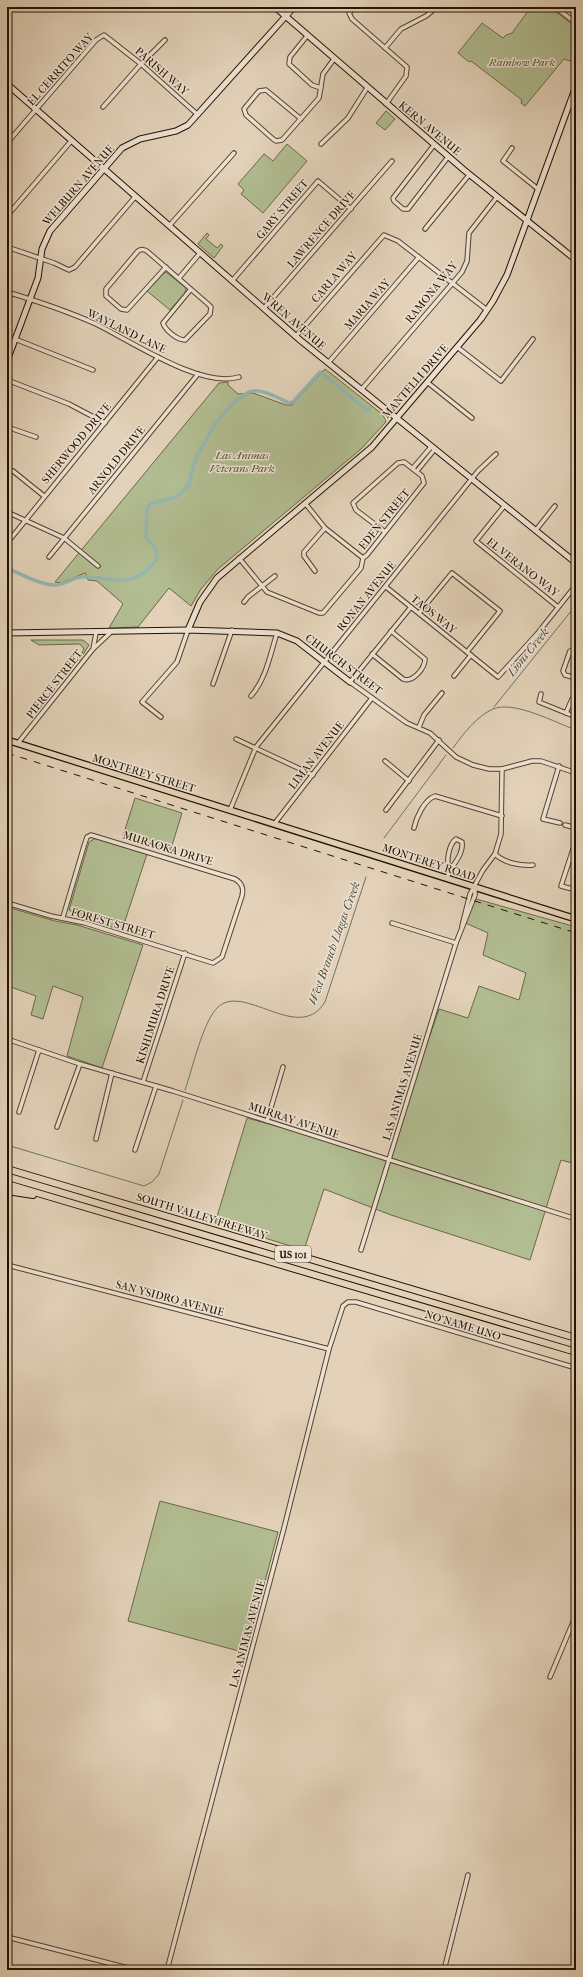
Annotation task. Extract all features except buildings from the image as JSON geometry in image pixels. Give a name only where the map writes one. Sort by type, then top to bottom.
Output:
[{"type":"highway","name":"SOUTH VALLEY FREEWAY","points":[[8,1169],[576,1338]]},
{"type":"highway","name":"US 101","points":[[7,1184],[576,1352]]},
{"type":"highway","points":[[7,1191],[57,1198]]},
{"type":"main road","name":"MONTEREY STREET","points":[[7,740],[275,823]]},
{"type":"main road","name":"MONTEREY ROAD","points":[[275,823],[576,919]]},
{"type":"street","name":"KERN AVENUE","points":[[275,7],[448,157],[576,260]]},
{"type":"street","name":"WELBURN AVENUE","points":[[7,361],[31,299],[40,270],[43,244],[50,231],[104,168],[126,145],[140,138],[182,129],[198,114],[294,7]]},
{"type":"street","points":[[355,7],[349,14],[352,19],[404,64],[408,73],[386,104]]},
{"type":"street","points":[[385,48],[401,29],[426,16],[437,7]]},
{"type":"street","points":[[555,7],[576,23]]},
{"type":"street","name":"EL CERRITO WAY","points":[[7,143],[36,108],[100,37],[106,35],[114,41]]},
{"type":"street","points":[[307,36],[290,57],[289,64],[312,85],[321,88]]},
{"type":"street","points":[[103,107],[141,64],[165,40]]},
{"type":"street","name":"PARISH WAY","points":[[114,41],[198,114]]},
{"type":"street","points":[[301,119],[266,90],[259,91],[244,109],[244,112],[273,139],[282,140],[301,119],[319,98],[323,74],[334,59]]},
{"type":"street","name":"WREN AVENUE","points":[[7,84],[104,168],[135,197],[328,363],[576,562]]},
{"type":"street","name":"MANTELLI DRIVE","points":[[188,630],[196,609],[207,591],[220,575],[367,452],[487,310],[507,275],[538,189],[574,97],[576,86]]},
{"type":"street","points":[[321,144],[348,118],[367,88]]},
{"type":"street","points":[[7,216],[72,140]]},
{"type":"street","points":[[434,145],[392,199],[403,209],[408,209],[448,157]]},
{"type":"street","points":[[512,148],[503,160],[538,189]]},
{"type":"street","points":[[169,226],[234,153]]},
{"type":"street","name":"LAWRENCE DRIVE","points":[[264,308],[392,161]]},
{"type":"street","points":[[425,229],[469,174]]},
{"type":"street","name":"GARY STREET","points":[[232,281],[318,181],[350,209]]},
{"type":"street","points":[[7,247],[54,263],[66,270],[71,270],[135,197]]},
{"type":"street","name":"RAMONA WAY","points":[[361,390],[462,272],[467,261],[469,233],[497,197]]},
{"type":"street","name":"CARLA WAY","points":[[296,336],[384,235],[419,257]]},
{"type":"street","points":[[166,267],[130,308],[125,310],[121,309],[107,297],[106,289],[138,252],[144,250],[166,267],[179,278],[208,304],[211,309],[210,314],[189,338],[184,340],[166,329],[163,323],[191,289]]},
{"type":"street","points":[[179,278],[200,253]]},
{"type":"street","points":[[419,257],[487,310]]},
{"type":"street","name":"MARIA WAY","points":[[328,363],[419,257]]},
{"type":"street","name":"WAYLAND LANE","points":[[7,292],[64,310],[198,374],[219,380],[231,380],[239,377]]},
{"type":"street","points":[[15,339],[93,370]]},
{"type":"street","points":[[457,347],[501,381],[533,339]]},
{"type":"street","name":"SHERWOOD DRIVE","points":[[8,542],[158,356]]},
{"type":"street","name":"ARNOLD DRIVE","points":[[49,558],[198,374]]},
{"type":"street","points":[[7,380],[69,404],[105,423]]},
{"type":"street","points":[[427,382],[472,418]]},
{"type":"street","points":[[7,427],[36,437]]},
{"type":"street","points":[[385,532],[356,510],[352,504],[355,499],[400,462],[405,462],[415,470],[433,448]]},
{"type":"street","name":"RONAN AVENUE","points":[[230,810],[256,748],[472,478],[486,462],[496,454]]},
{"type":"street","name":"EDEN STREET","points":[[261,586],[272,595],[298,603],[319,613],[325,611],[361,568],[363,558],[424,483],[424,478],[415,470]]},
{"type":"street","points":[[13,471],[44,496]]},
{"type":"street","points":[[305,503],[325,528],[363,558]]},
{"type":"street","name":"EL VERANO WAY","points":[[505,505],[476,541],[558,607]]},
{"type":"street","points":[[536,530],[555,506]]},
{"type":"street","points":[[7,512],[64,538],[98,566]]},
{"type":"street","points":[[315,571],[304,556],[304,552],[325,528]]},
{"type":"street","points":[[571,558],[576,552]]},
{"type":"street","points":[[239,558],[261,586]]},
{"type":"street","points":[[419,613],[452,573],[500,612],[467,652]]},
{"type":"street","points":[[244,602],[261,586],[275,576]]},
{"type":"street","points":[[558,607],[576,585]]},
{"type":"street","name":"TAOS WAY","points":[[386,587],[498,677],[558,607]]},
{"type":"street","points":[[350,682],[411,606]]},
{"type":"street","points":[[161,717],[142,702],[177,662],[188,630]]},
{"type":"street","name":"CHURCH STREET","points":[[7,633],[96,633],[188,630],[232,630],[277,633],[298,641],[350,682],[407,723],[430,733],[440,740],[456,757],[473,765],[490,769],[502,769],[532,761],[541,761],[576,773]]},
{"type":"street","points":[[213,684],[232,630]]},
{"type":"street","points":[[372,654],[403,680],[408,681],[413,679],[425,664],[425,659],[391,631]]},
{"type":"street","points":[[93,649],[110,632]]},
{"type":"street","name":"PIERCE STREET","points":[[18,743],[93,649],[96,633]]},
{"type":"street","points":[[251,696],[262,681],[277,633]]},
{"type":"street","points":[[576,649],[570,651],[563,671],[565,675],[576,678]]},
{"type":"street","points":[[454,676],[471,655]]},
{"type":"street","points":[[419,727],[424,715],[442,693]]},
{"type":"street","points":[[541,694],[539,702],[576,717]]},
{"type":"street","name":"LIMAN AVENUE","points":[[275,823],[372,698]]},
{"type":"street","points":[[566,714],[572,699]]},
{"type":"street","points":[[236,739],[313,775]]},
{"type":"street","points":[[386,810],[440,740]]},
{"type":"street","points":[[385,761],[409,781]]},
{"type":"street","points":[[559,766],[543,819],[560,823]]},
{"type":"street","points":[[502,769],[501,834],[495,854],[498,857],[512,863],[524,866],[533,865]]},
{"type":"street","points":[[414,828],[416,818],[429,800],[435,796],[502,816]]},
{"type":"street","points":[[565,825],[576,828]]},
{"type":"street","name":"MURAOKA DRIVE","points":[[64,917],[87,837],[92,835],[198,866],[239,881],[243,888],[242,896],[224,952],[219,960],[213,963]]},
{"type":"street","points":[[447,878],[450,869],[458,859],[462,846],[462,842],[456,839],[452,844],[447,861],[450,869]]},
{"type":"street","points":[[576,840],[561,886],[576,890]]},
{"type":"street","name":"LAS ANIMAS AVENUE","points":[[361,1250],[461,929],[470,894],[475,887],[482,870],[495,854]]},
{"type":"street","name":"FOREST STREET","points":[[7,904],[50,916],[64,917],[213,963]]},
{"type":"street","points":[[392,923],[456,943]]},
{"type":"street","name":"KISHIMURA DRIVE","points":[[142,1082],[185,954]]},
{"type":"street","name":"MURRAY AVENUE","points":[[7,1039],[80,1064],[173,1091],[576,1219]]},
{"type":"street","points":[[20,1112],[39,1050]]},
{"type":"street","points":[[57,1127],[80,1064]]},
{"type":"street","points":[[267,1121],[283,1067]]},
{"type":"street","points":[[96,1139],[112,1073]]},
{"type":"street","points":[[135,1150],[156,1086]]},
{"type":"street","name":"SAN YSIDRO AVENUE","points":[[7,1265],[329,1349]]},
{"type":"street","name":"NO NAME UNO","points":[[345,1303],[356,1302],[576,1368]]},
{"type":"street","name":"LAS ANIMAS AVENUE","points":[[166,1970],[284,1528],[329,1349],[340,1312],[345,1303]]},
{"type":"street","points":[[550,1677],[576,1615]]},
{"type":"street","points":[[444,1970],[468,1875]]},
{"type":"street","points":[[7,1937],[136,1970]]},
{"type":"green space","name":"Rainbow Park","points":[[531,7],[540,7],[552,10],[576,26],[576,63],[564,59],[525,106],[521,103],[522,100],[471,61],[469,62],[458,53],[482,23],[503,38],[512,33]]},
{"type":"green space","points":[[386,111],[395,119],[385,130],[376,123]]},
{"type":"green space","points":[[287,144],[307,161],[263,213],[241,194],[244,190],[238,184],[264,154],[273,161]]},
{"type":"green space","points":[[207,233],[209,235],[206,239],[217,248],[221,244],[223,246],[214,258],[198,244]]},
{"type":"green space","points":[[166,272],[186,288],[185,293],[170,310],[147,291]]},
{"type":"green space","name":"Las Animas Veterans Park","points":[[325,369],[382,414],[386,420],[385,423],[361,449],[218,569],[201,589],[191,606],[169,588],[138,627],[109,628],[123,604],[97,581],[88,580],[85,573],[61,583],[55,582],[219,383],[228,382],[228,385],[238,394],[253,393],[286,405],[292,405]]},
{"type":"green space","points":[[31,640],[83,640],[89,645],[79,661],[77,657],[80,657],[84,649],[80,644],[39,645]]},
{"type":"green space","points":[[135,798],[182,813],[170,852],[123,836]]},
{"type":"green space","points":[[96,838],[147,854],[122,930],[79,917],[69,910],[89,842]]},
{"type":"green space","points":[[469,897],[576,927],[576,1164],[561,1160],[530,1260],[391,1215],[324,1189],[304,1250],[215,1223],[247,1118],[334,1142],[387,1160],[439,1009],[468,1018],[479,986],[519,1000],[526,973],[483,955],[488,933],[461,921]]},
{"type":"green space","points":[[7,907],[55,921],[77,925],[143,945],[102,1068],[67,1056],[83,997],[53,986],[43,1019],[31,1015],[36,996],[8,986],[7,989]]},
{"type":"green space","points":[[160,1501],[278,1532],[246,1653],[128,1621]]},
{"type":"waterway","points":[[214,426],[237,400],[253,391],[262,391],[289,403],[293,402],[320,372],[368,411],[370,408]]},
{"type":"waterway","points":[[7,568],[36,581],[53,585],[61,584],[81,577],[128,580],[146,571],[155,561],[157,554],[156,550],[146,537],[147,509],[151,504],[176,497],[189,485],[193,466],[198,454],[213,428]]},
{"type":"waterway","name":"Lions Creek","points":[[494,707],[576,605]]},
{"type":"waterway","name":"West Branch Llagas Creek","points":[[453,748],[466,731],[481,716],[493,709],[502,707],[523,710],[576,730]]},
{"type":"waterway","name":"West Branch Llagas Creek","points":[[384,838],[446,755]]},
{"type":"waterway","name":"West Branch Llagas Creek","points":[[185,1090],[198,1047],[207,1024],[217,1008],[228,1002],[241,1002],[286,1016],[301,1017],[314,1013],[325,1002],[366,877]]},
{"type":"waterway","name":"West Branch Llagas Creek","points":[[7,1145],[144,1186],[152,1182],[159,1174],[183,1100]]},
{"type":"railway","points":[[7,753],[576,933]]}]
